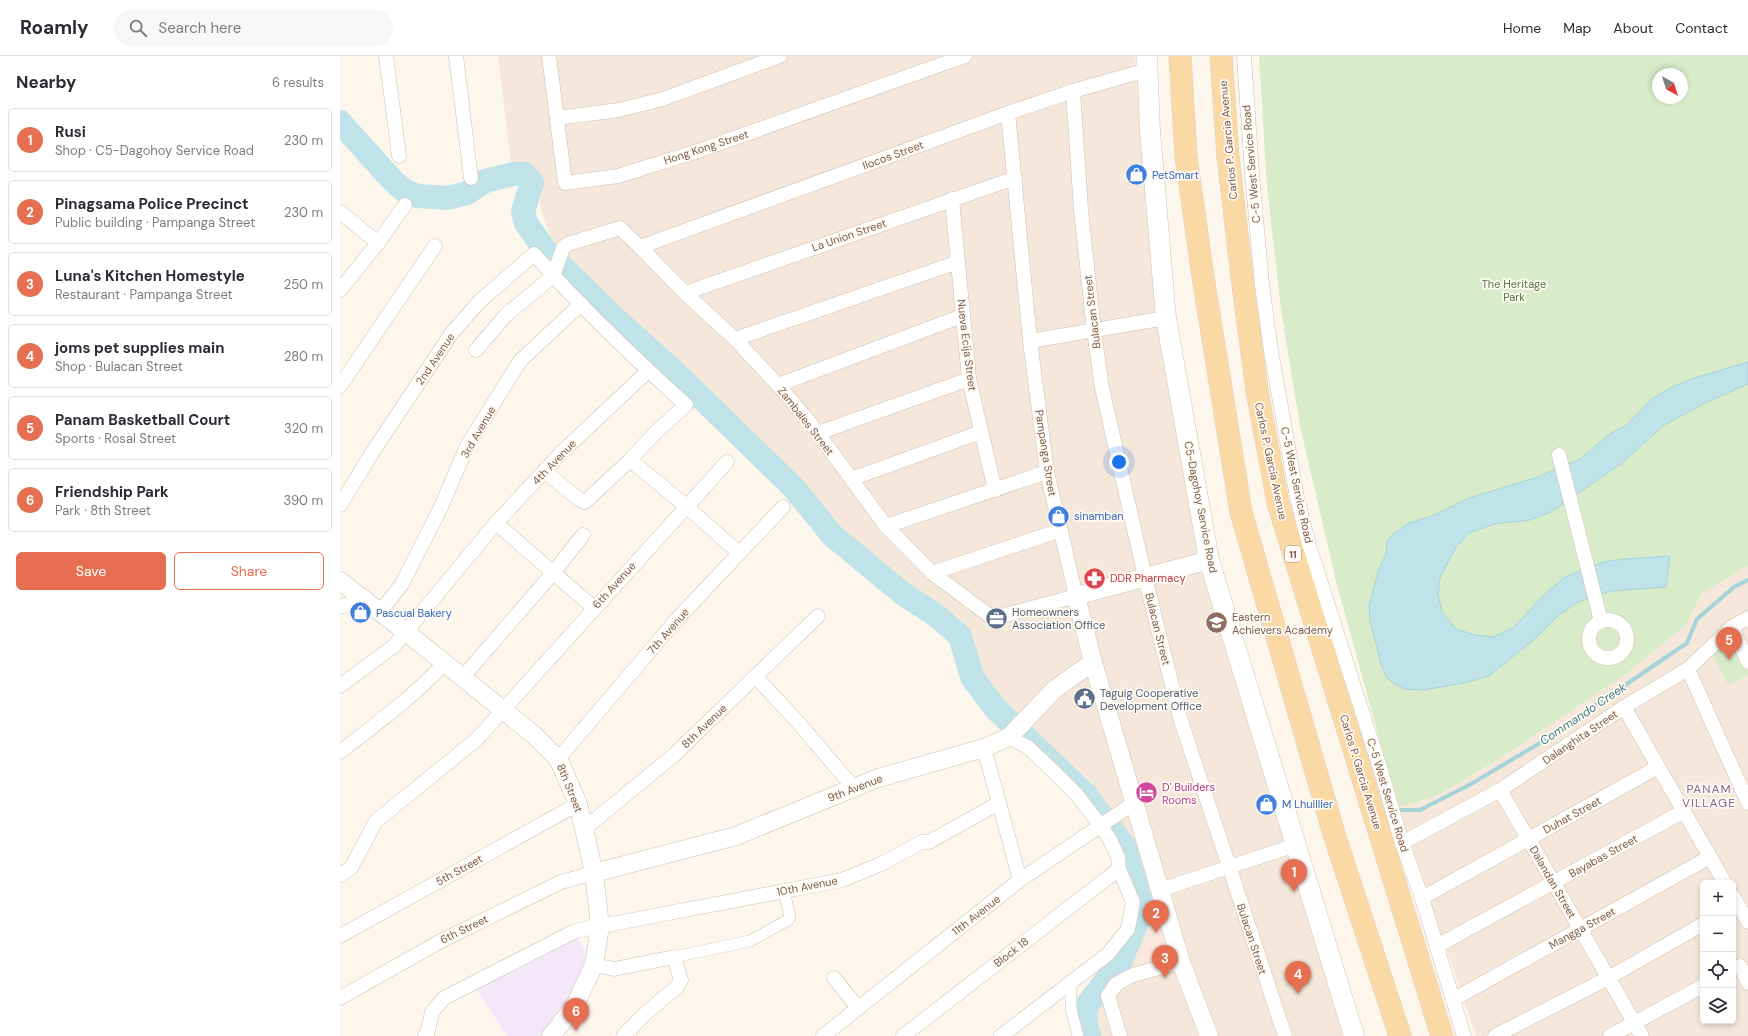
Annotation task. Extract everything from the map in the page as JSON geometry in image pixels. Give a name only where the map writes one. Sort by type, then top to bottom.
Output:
[{"type":"main road","points":[[1180,56],[1186,156],[1241,512],[1332,827],[1400,1036]]},
{"type":"main road","name":"Carlos P. Garcia Avenue","points":[[1221,56],[1228,157],[1256,391],[1278,503],[1442,1036]]},
{"type":"main road","name":"C5-Dagohoy Service Road","points":[[1147,63],[1162,319],[1209,560],[1354,1036]]},
{"type":"street","points":[[386,56],[399,156]]},
{"type":"street","points":[[456,56],[472,178]]},
{"type":"street","name":"Hong Kong Street","points":[[550,56],[565,183],[618,176],[695,152],[965,56]]},
{"type":"street","points":[[557,118],[619,110],[663,99],[780,56]]},
{"type":"street","name":"C-5 West Service Road","points":[[1244,56],[1250,152],[1262,285],[1271,351],[1297,497],[1309,546],[1381,771],[1402,843],[1422,898],[1454,999],[1464,1036]]},
{"type":"street","name":"Ilocos Street","points":[[640,247],[1147,63]]},
{"type":"street","name":"Bulacan Street","points":[[1073,91],[1081,210],[1102,388],[1145,577],[1181,721],[1284,1036]]},
{"type":"street","name":"Pampanga Street","points":[[1008,113],[1030,342],[1048,472],[1092,662],[1181,962],[1209,1036]]},
{"type":"street","name":"La Union Street","points":[[685,293],[1015,178]]},
{"type":"street","name":"Nueva Ecija Street","points":[[952,199],[969,379],[995,490]]},
{"type":"street","points":[[340,289],[378,244],[405,205]]},
{"type":"street","points":[[340,212],[378,244]]},
{"type":"street","name":"Zambales Street","points":[[557,265],[563,248],[568,244],[620,228],[685,293],[735,338],[778,385],[818,433],[886,526],[932,573],[990,616],[998,617],[1076,596]]},
{"type":"street","points":[[340,386],[435,246]]},
{"type":"street","name":"2nd Avenue","points":[[340,505],[372,453],[451,334],[480,301],[534,254],[557,265]]},
{"type":"street","points":[[735,338],[958,262]]},
{"type":"street","points":[[476,350],[506,315],[557,265],[581,304],[648,371],[686,406],[656,432],[630,460],[589,500],[585,502],[579,500],[544,472]]},
{"type":"street","name":"3rd Avenue","points":[[374,607],[402,584],[441,507],[467,446],[520,361],[581,304]]},
{"type":"street","points":[[778,385],[962,316]]},
{"type":"street","points":[[1030,342],[1162,319]]},
{"type":"street","name":"4th Avenue","points":[[340,686],[394,646],[496,523],[563,451],[648,371]]},
{"type":"street","points":[[818,433],[969,379]]},
{"type":"street","points":[[851,479],[981,432]]},
{"type":"street","points":[[1559,455],[1600,618]]},
{"type":"street","points":[[630,460],[686,506],[739,553]]},
{"type":"street","name":"6th Avenue","points":[[340,875],[351,868],[376,821],[476,740],[727,462]]},
{"type":"street","points":[[886,526],[1048,472]]},
{"type":"street","name":"7th Avenue","points":[[558,759],[678,618],[783,507]]},
{"type":"street","points":[[496,523],[594,608]]},
{"type":"street","points":[[932,573],[1061,530]]},
{"type":"street","points":[[462,678],[553,573],[583,535]]},
{"type":"street","points":[[1076,596],[1209,560]]},
{"type":"street","name":"8th Street","points":[[340,582],[406,632],[503,710],[548,748],[558,759],[578,804],[594,873],[600,926],[594,965],[574,1007],[551,1036]]},
{"type":"street","points":[[340,607],[357,601],[374,607]]},
{"type":"street","name":"8th Avenue","points":[[584,828],[674,755],[818,616]]},
{"type":"street","name":"Dalanghita Street","points":[[1402,843],[1500,790],[1624,707],[1688,669],[1732,627],[1748,618]]},
{"type":"street","points":[[1732,627],[1748,662]]},
{"type":"street","name":"9th Avenue","points":[[594,873],[736,836],[878,778],[984,748],[1015,732],[1055,689],[1092,662]]},
{"type":"street","points":[[340,752],[393,711],[427,682],[444,664]]},
{"type":"street","points":[[1688,669],[1748,803]]},
{"type":"street","points":[[756,676],[854,788]]},
{"type":"street","points":[[1624,707],[1723,880]]},
{"type":"street","points":[[1001,1036],[1108,954],[1128,929],[1133,902],[1119,869],[1118,857],[1101,826],[1077,795],[1029,748],[1015,732]]},
{"type":"street","points":[[984,748],[1020,880]]},
{"type":"street","name":"Duhat Street","points":[[1422,898],[1529,840],[1658,767]]},
{"type":"street","name":"Dalandan Street","points":[[1500,790],[1642,1036]]},
{"type":"street","name":"10th Avenue","points":[[425,1036],[428,1035],[432,1012],[444,998],[575,931],[842,880],[881,864],[922,842],[929,842],[999,803]]},
{"type":"street","name":"11th Avenue","points":[[823,1036],[1020,880],[1134,803]]},
{"type":"street","name":"5th Street","points":[[340,936],[578,804]]},
{"type":"street","name":"Bayabas Street","points":[[1437,946],[1554,884],[1684,811]]},
{"type":"street","points":[[1160,890],[1296,845]]},
{"type":"street","name":"Mangga Street","points":[[1454,999],[1710,857]]},
{"type":"street","name":"Block 18","points":[[903,1036],[1119,869]]},
{"type":"street","name":"6th Street","points":[[340,998],[439,942],[561,882],[594,873]]},
{"type":"street","points":[[594,965],[614,969],[750,941],[788,920],[790,917],[784,891]]},
{"type":"street","points":[[1736,905],[1748,922]]},
{"type":"street","points":[[1495,1036],[1608,978],[1700,926]]},
{"type":"street","points":[[623,1036],[648,1011],[677,987],[681,980],[674,957]]},
{"type":"street","points":[[1120,1036],[1108,996],[1116,984],[1133,975],[1181,962]]},
{"type":"street","points":[[1740,966],[1748,983]]},
{"type":"street","points":[[834,978],[858,1008]]},
{"type":"street","points":[[1070,982],[1071,1009],[1078,1036]]},
{"type":"street","points":[[1610,1036],[1700,988]]},
{"type":"shaded area","points":[[498,56],[1135,56],[1158,313],[1205,570],[1365,1036],[1100,1036],[1092,1015],[1105,988],[1128,962],[1148,903],[1133,845],[1103,803],[1063,765],[986,686],[962,630],[886,578],[852,545],[822,503],[553,246],[540,205],[541,185],[531,169],[512,171]]},
{"type":"shaded area","points":[[1748,566],[1748,1036],[1476,1036],[1398,807],[1437,796],[1499,759],[1630,671],[1686,625],[1702,593]]},
{"type":"shaded area","points":[[1158,897],[1174,956],[1138,965]]},
{"type":"shaded area","points":[[575,934],[587,953],[588,967],[546,1036],[507,1036],[474,986]]},
{"type":"green space","name":"The Heritage Park","points":[[1259,56],[1748,56],[1748,566],[1702,593],[1686,625],[1630,671],[1499,759],[1437,796],[1398,807],[1337,585],[1301,431],[1281,310],[1267,186]]},
{"type":"green space","points":[[1732,639],[1748,671],[1748,675],[1728,685],[1710,650]]},
{"type":"water","points":[[1748,362],[1748,384],[1705,403],[1664,425],[1622,463],[1551,512],[1530,520],[1494,524],[1469,533],[1456,547],[1440,578],[1438,594],[1442,612],[1456,629],[1475,635],[1494,637],[1514,627],[1545,594],[1565,577],[1603,562],[1670,556],[1666,587],[1611,591],[1578,602],[1559,615],[1537,637],[1489,676],[1464,683],[1424,690],[1406,689],[1396,685],[1387,678],[1381,664],[1370,620],[1369,605],[1379,569],[1386,554],[1387,541],[1394,533],[1409,523],[1432,516],[1469,498],[1535,478],[1580,459],[1610,434],[1627,425],[1652,399],[1672,387],[1694,378]]},
{"type":"waterway","points":[[340,122],[394,182],[405,191],[418,196],[448,198],[467,193],[485,181],[513,174],[524,174],[532,183],[523,211],[526,223],[545,250],[619,322],[684,381],[794,488],[832,535],[902,593],[937,616],[960,636],[972,677],[995,708],[1087,796],[1104,820]]},
{"type":"waterway","name":"Commando Creek","points":[[1395,810],[1420,810],[1471,784],[1540,743],[1687,643],[1697,619],[1734,587],[1748,580]]},
{"type":"waterway","points":[[1089,1036],[1087,1031],[1085,1008],[1120,962],[1138,920],[1140,900],[1124,846],[1106,822]]},
{"type":"place","name":"PetSmart","points":[[1137,175]]},
{"type":"place","name":"sinamban","points":[[1059,516]]},
{"type":"place","name":"DDR Pharmacy","points":[[1094,578]]},
{"type":"place","name":"Pascual Bakery","points":[[360,613]]},
{"type":"place","name":"Homeowners Association Office","points":[[996,618]]},
{"type":"place","name":"Eastern Achievers Academy","points":[[1217,623]]},
{"type":"place","name":"Panam Basketball Court","points":[[1729,660]]},
{"type":"place","name":"Taguig Cooperative Development Office","points":[[1084,699]]},
{"type":"place","name":"D' Builders Rooms","points":[[1146,793]]},
{"type":"place","name":"M Lhuillier","points":[[1266,804]]},
{"type":"place","name":"Rusi","points":[[1294,892]]},
{"type":"place","name":"Pinagsama Police Precinct","points":[[1156,933]]},
{"type":"place","name":"Luna's Kitchen Homestyle","points":[[1165,978]]},
{"type":"place","name":"joms pet supplies main","points":[[1298,994]]},
{"type":"place","name":"Friendship Park","points":[[576,1031]]},
{"type":"district","name":"PANAM VILLAGE","points":[[1709,796]]}]
